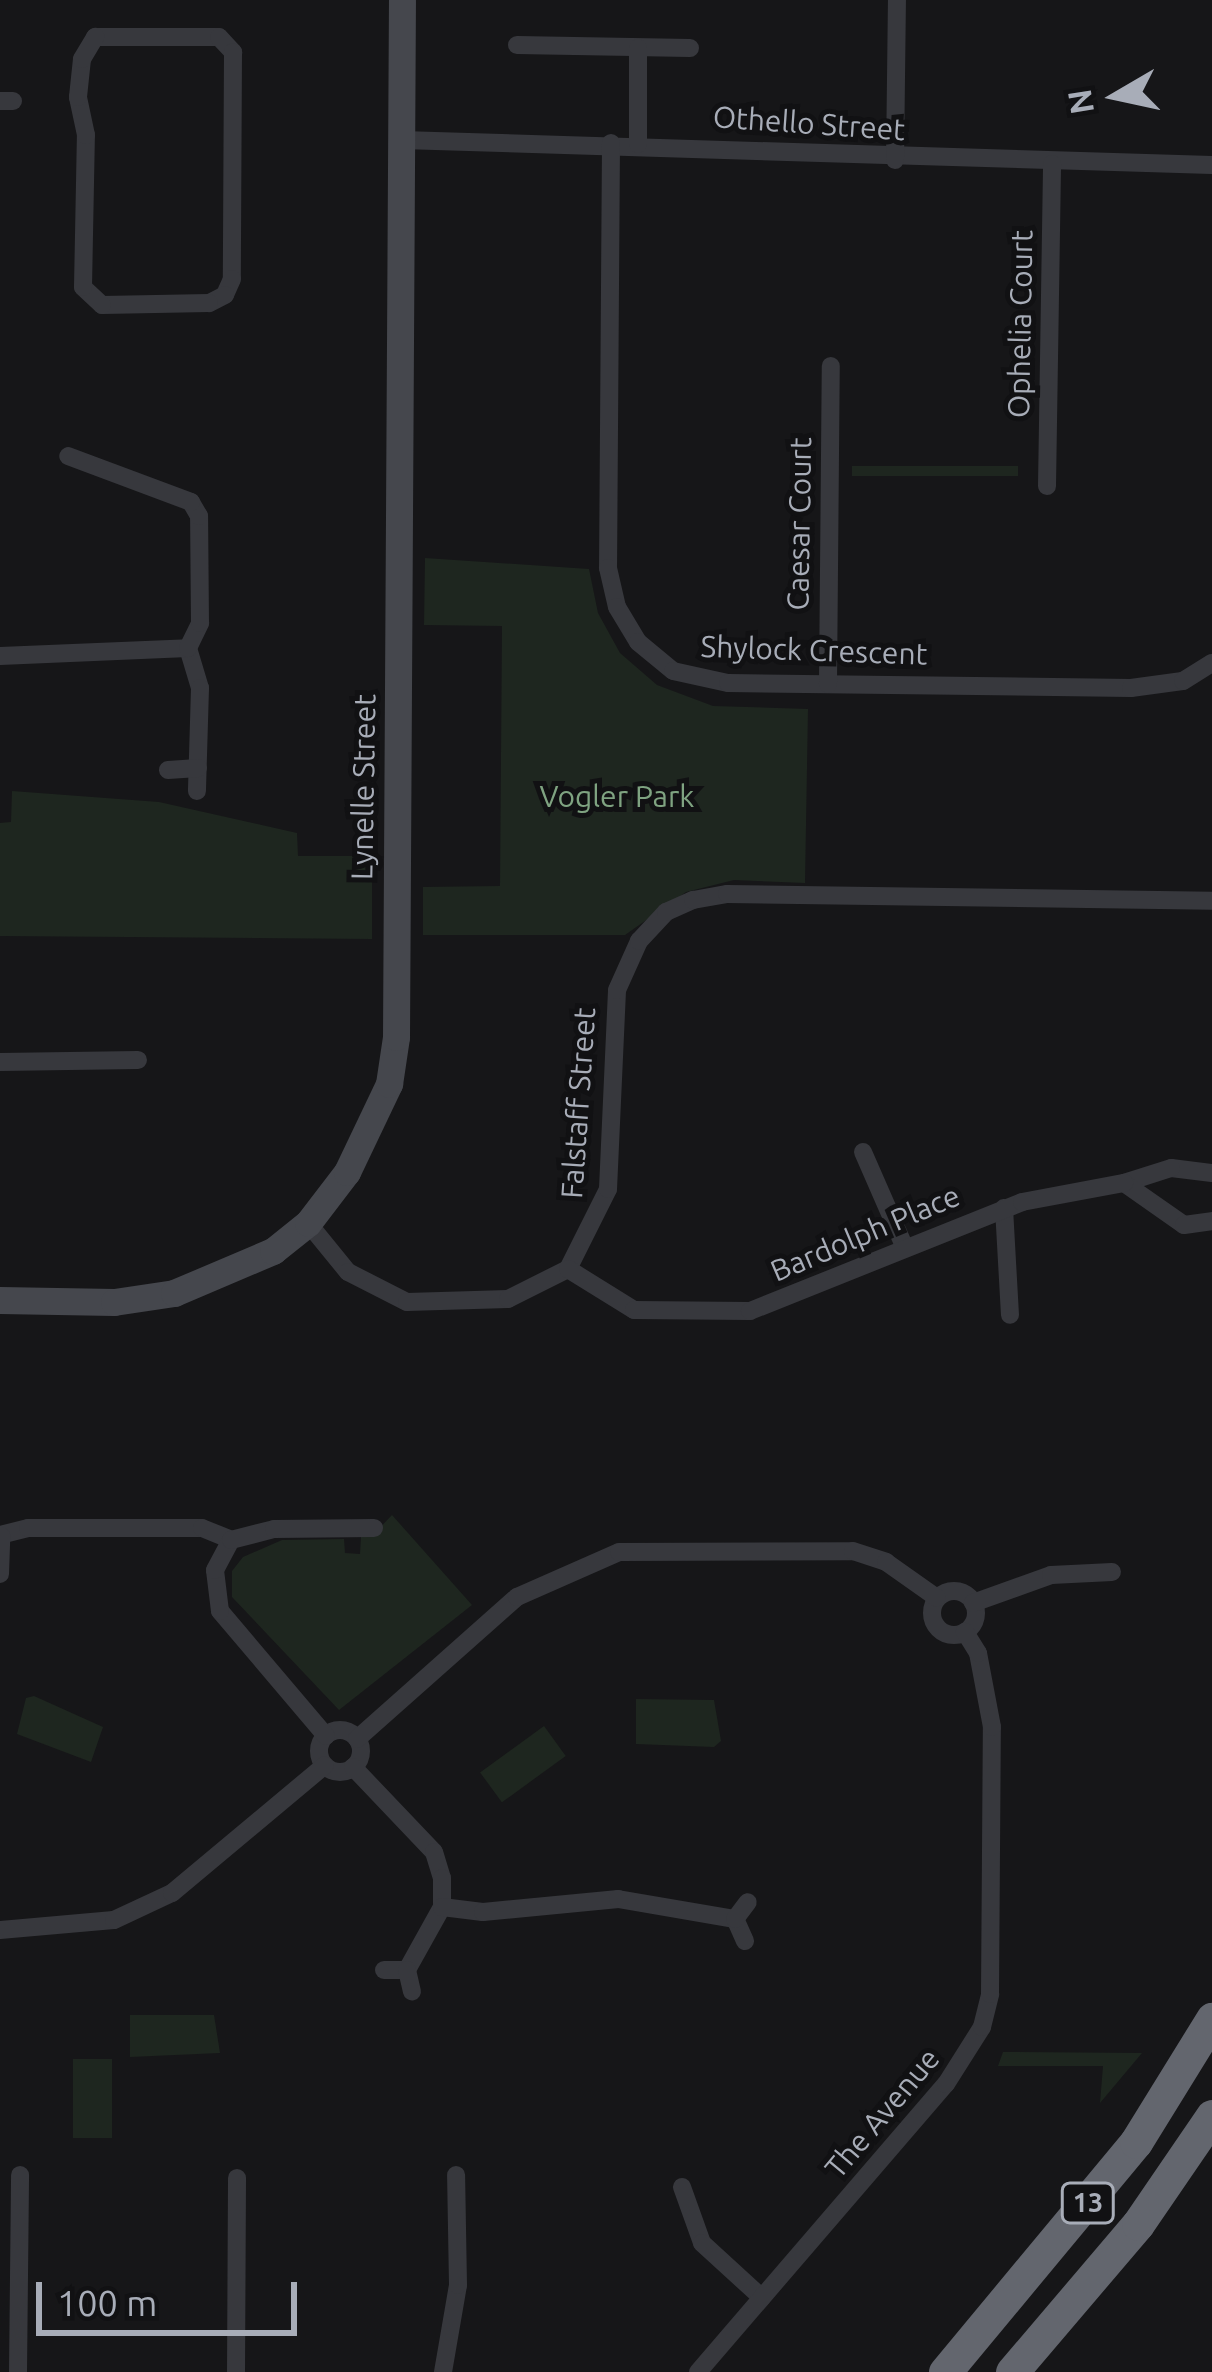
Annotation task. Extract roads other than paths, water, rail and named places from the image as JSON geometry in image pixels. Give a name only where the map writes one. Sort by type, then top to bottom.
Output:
[{"type":"highway","name":"13","points":[[945,2372],[1136,2142],[1212,2019]]},
{"type":"highway","name":"13","points":[[1012,2372],[1138,2224],[1212,2116]]},
{"type":"street","points":[[383,0],[402,33]]},
{"type":"street","name":"Lynelle Street","points":[[0,1300],[114,1302],[173,1293],[232,1274],[308,1223],[370,1130],[396,1037],[402,0]]},
{"type":"street","points":[[895,160],[896,0]]},
{"type":"street","points":[[95,37],[228,40],[232,256],[226,295],[209,303],[88,298],[78,97],[87,44],[95,37]]},
{"type":"street","points":[[517,45],[691,48]]},
{"type":"street","points":[[638,48],[638,144]]},
{"type":"street","name":"Othello Street","points":[[402,140],[638,144],[895,160],[1212,165]]},
{"type":"street","name":"Shylock Crescent","points":[[611,143],[608,568],[616,607],[638,642],[673,671],[700,681],[1132,688],[1183,681],[1212,663]]},
{"type":"street","name":"Ophelia Court","points":[[1047,486],[1052,164]]},
{"type":"street","name":"Caesar Court","points":[[828,684],[831,365]]},
{"type":"street","points":[[68,455],[191,502],[199,516],[200,623],[188,648],[200,688],[197,791]]},
{"type":"street","points":[[0,656],[188,648]]},
{"type":"street","points":[[168,770],[198,768]]},
{"type":"street","name":"Falstaff Street","points":[[568,1269],[608,1189],[617,990],[639,941],[666,912],[727,894],[1212,901]]},
{"type":"street","points":[[0,1062],[138,1060]]},
{"type":"street","points":[[863,1152],[904,1248]]},
{"type":"street","name":"Bardolph Place","points":[[568,1269],[634,1310],[721,1313],[775,1305],[1004,1208],[1124,1183],[1171,1168],[1212,1173]]},
{"type":"street","points":[[1124,1183],[1184,1225],[1212,1223]]},
{"type":"street","points":[[1004,1208],[1010,1315]]},
{"type":"street","points":[[308,1223],[348,1272],[407,1302],[508,1299],[568,1269]]},
{"type":"street","points":[[0,1574],[0,1535],[28,1528],[202,1528],[231,1540],[274,1529],[374,1528]]},
{"type":"street","points":[[231,1540],[215,1570],[217,1605],[326,1736]]},
{"type":"street","points":[[353,1767],[357,1738],[518,1597],[619,1552],[853,1551],[886,1562],[937,1598]]},
{"type":"street","points":[[973,1603],[1051,1575],[1112,1572]]},
{"type":"street","points":[[937,1598],[956,1591],[973,1603]]},
{"type":"street","points":[[937,1598],[934,1624],[945,1634],[965,1632],[973,1603]]},
{"type":"street","name":"The Avenue","points":[[698,2372],[946,2084],[982,2027],[990,1994],[992,1727],[978,1653],[965,1632]]},
{"type":"street","points":[[325,1765],[320,1750],[326,1736],[339,1730],[357,1738]]},
{"type":"street","points":[[0,1930],[98,1923],[172,1893],[325,1765],[353,1767],[434,1852],[442,1907],[407,1970],[412,1990]]},
{"type":"street","points":[[442,1907],[532,1910],[618,1899],[735,1919]]},
{"type":"street","points":[[735,1919],[748,1902]]},
{"type":"street","points":[[735,1919],[746,1941]]},
{"type":"street","points":[[384,1970],[407,1970]]},
{"type":"street","points":[[18,2372],[20,2175]]},
{"type":"street","points":[[443,2372],[458,2285],[456,2175]]},
{"type":"street","points":[[236,2372],[237,2178]]},
{"type":"street","points":[[682,2187],[702,2243],[762,2298]]},
{"type":"park label","name":"Vogler Park","points":[[617,796]]}]
